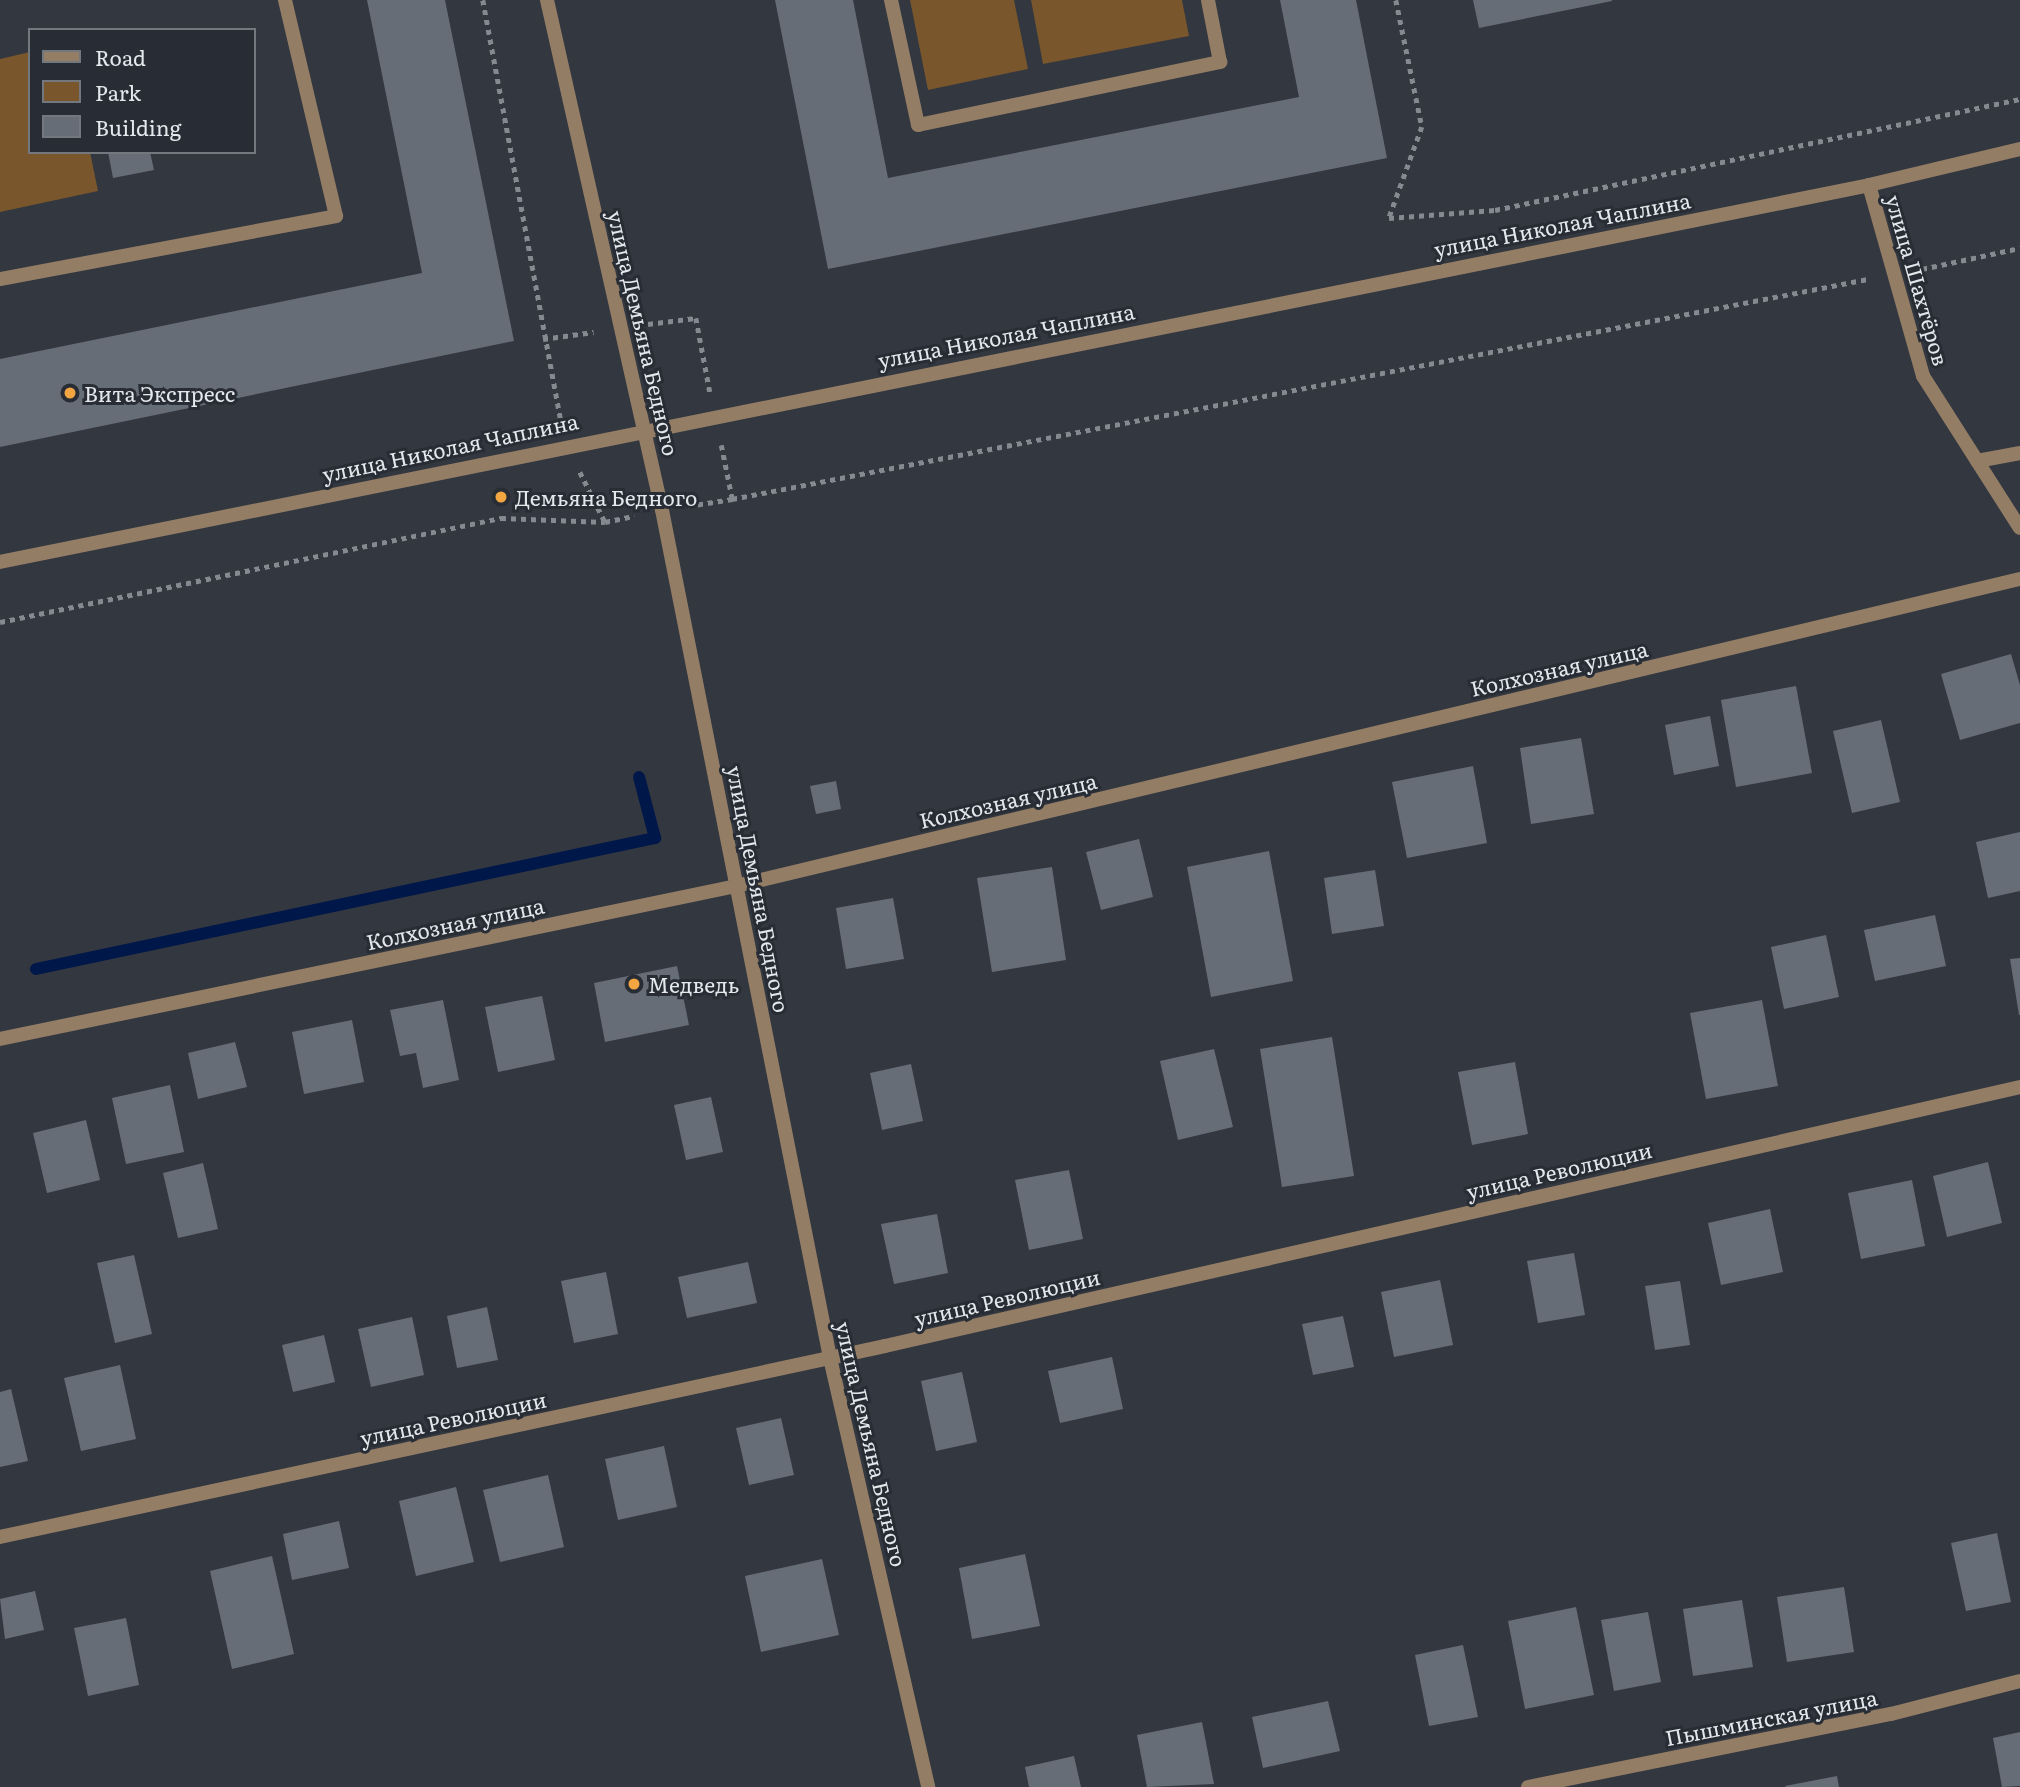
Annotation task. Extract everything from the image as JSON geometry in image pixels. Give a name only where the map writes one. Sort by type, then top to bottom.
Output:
[{"type":"street","points":[[0,279],[336,216],[285,0]]},
{"type":"street","name":"улица Демьяна Бедного","points":[[547,0],[644,429],[830,1358],[928,1787]]},
{"type":"street","points":[[891,0],[918,125],[1220,62],[1208,0]]},
{"type":"street","name":"улица Николая Чаплина","points":[[0,562],[644,429],[1869,185],[2020,149]]},
{"type":"street","name":"улица Шахтёров","points":[[1869,185],[1923,376],[2020,528]]},
{"type":"street","points":[[1977,461],[2020,453]]},
{"type":"street","name":"Колхозная улица","points":[[0,1040],[736,886],[2020,579]]},
{"type":"street","name":"улица Революции","points":[[0,1537],[830,1358],[2020,1087]]},
{"type":"street","name":"Пышминская улица","points":[[1528,1787],[1891,1714],[2020,1681]]},
{"type":"path","points":[[483,0],[543,339]]},
{"type":"path","points":[[1396,0],[1422,127],[1389,218],[1495,210],[2020,99]]},
{"type":"path","points":[[732,499],[2020,248]]},
{"type":"path","points":[[0,622],[501,518],[605,522]]},
{"type":"green space","points":[[910,0],[1014,0],[1028,69],[928,90]]},
{"type":"green space","points":[[1031,0],[1182,0],[1189,36],[1043,64]]},
{"type":"green space","points":[[28,52],[28,154],[90,154],[98,191],[0,212],[0,59]]},
{"type":"building","points":[[367,0],[445,0],[514,341],[0,447],[0,359],[422,273]]},
{"type":"building","points":[[775,0],[853,0],[888,178],[1299,97],[1280,0],[1356,0],[1387,158],[828,269]]},
{"type":"building","points":[[1473,0],[1612,0],[1612,1],[1479,28]]},
{"type":"building","points":[[108,154],[150,154],[154,170],[113,178]]},
{"type":"building","points":[[2011,654],[2020,685],[2020,723],[1960,740],[1941,674]]},
{"type":"building","points":[[1796,686],[1812,773],[1736,787],[1721,700]]},
{"type":"building","points":[[1710,716],[1719,766],[1674,775],[1665,725]]},
{"type":"building","points":[[1881,720],[1900,802],[1852,813],[1833,731]]},
{"type":"building","points":[[1581,738],[1594,814],[1531,824],[1520,748]]},
{"type":"building","points":[[1473,766],[1487,843],[1407,858],[1392,782]]},
{"type":"building","points":[[836,781],[841,809],[816,814],[810,786]]},
{"type":"building","points":[[2020,832],[2020,891],[1988,898],[1976,842]]},
{"type":"building","points":[[1139,839],[1153,897],[1101,910],[1086,852]]},
{"type":"building","points":[[1269,851],[1293,981],[1211,997],[1187,867]]},
{"type":"building","points":[[1052,867],[1066,960],[992,972],[977,878]]},
{"type":"building","points":[[1375,870],[1384,926],[1332,934],[1324,878]]},
{"type":"building","points":[[893,898],[904,959],[846,969],[836,908]]},
{"type":"building","points":[[1935,915],[1946,966],[1875,981],[1864,930]]},
{"type":"building","points":[[1826,935],[1839,997],[1784,1009],[1771,947]]},
{"type":"building","points":[[2020,958],[2020,1015],[2019,1015],[2010,959]]},
{"type":"building","points":[[677,966],[689,1025],[605,1042],[594,983]]},
{"type":"building","points":[[542,996],[555,1060],[498,1072],[485,1007]]},
{"type":"building","points":[[443,1000],[459,1080],[423,1088],[416,1053],[400,1056],[390,1010]]},
{"type":"building","points":[[1762,1000],[1778,1086],[1706,1099],[1690,1013]]},
{"type":"building","points":[[352,1020],[364,1082],[304,1094],[292,1032]]},
{"type":"building","points":[[1332,1037],[1354,1176],[1282,1187],[1260,1049]]},
{"type":"building","points":[[235,1042],[247,1087],[198,1099],[188,1053]]},
{"type":"building","points":[[1214,1049],[1233,1127],[1178,1140],[1160,1061]]},
{"type":"building","points":[[1515,1062],[1528,1134],[1472,1145],[1458,1072]]},
{"type":"building","points":[[911,1064],[923,1121],[882,1130],[870,1073]]},
{"type":"building","points":[[170,1085],[184,1152],[126,1164],[112,1098]]},
{"type":"building","points":[[711,1097],[723,1152],[686,1160],[674,1105]]},
{"type":"building","points":[[86,1120],[100,1180],[47,1193],[33,1133]]},
{"type":"building","points":[[1988,1162],[2002,1223],[1947,1237],[1933,1176]]},
{"type":"building","points":[[203,1163],[218,1229],[178,1238],[163,1173]]},
{"type":"building","points":[[1069,1170],[1083,1239],[1029,1250],[1015,1180]]},
{"type":"building","points":[[1912,1180],[1925,1246],[1861,1259],[1848,1193]]},
{"type":"building","points":[[1770,1209],[1783,1272],[1721,1285],[1708,1223]]},
{"type":"building","points":[[937,1214],[948,1273],[894,1284],[881,1224]]},
{"type":"building","points":[[1574,1253],[1585,1315],[1538,1323],[1527,1261]]},
{"type":"building","points":[[134,1255],[152,1334],[115,1343],[97,1263]]},
{"type":"building","points":[[748,1262],[757,1303],[687,1318],[678,1277]]},
{"type":"building","points":[[606,1272],[618,1334],[574,1343],[561,1281]]},
{"type":"building","points":[[1440,1280],[1453,1345],[1394,1357],[1381,1292]]},
{"type":"building","points":[[1680,1281],[1690,1345],[1655,1350],[1645,1286]]},
{"type":"building","points":[[487,1307],[498,1360],[457,1368],[447,1316]]},
{"type":"building","points":[[1343,1316],[1354,1367],[1313,1375],[1302,1324]]},
{"type":"building","points":[[412,1317],[424,1375],[371,1387],[358,1329]]},
{"type":"building","points":[[324,1335],[335,1382],[293,1392],[282,1345]]},
{"type":"building","points":[[1112,1357],[1123,1409],[1060,1423],[1048,1371]]},
{"type":"building","points":[[120,1365],[136,1439],[81,1451],[64,1378]]},
{"type":"building","points":[[962,1372],[977,1442],[936,1451],[921,1381]]},
{"type":"building","points":[[11,1389],[28,1461],[0,1467],[0,1392]]},
{"type":"building","points":[[781,1418],[794,1475],[749,1485],[736,1428]]},
{"type":"building","points":[[664,1446],[677,1507],[618,1520],[605,1459]]},
{"type":"building","points":[[548,1475],[564,1547],[500,1562],[483,1490]]},
{"type":"building","points":[[456,1487],[474,1562],[416,1576],[399,1501]]},
{"type":"building","points":[[339,1521],[349,1568],[292,1580],[283,1534]]},
{"type":"building","points":[[1997,1533],[2011,1602],[1966,1611],[1951,1543]]},
{"type":"building","points":[[1025,1554],[1040,1626],[972,1639],[959,1568]]},
{"type":"building","points":[[272,1556],[294,1654],[232,1669],[210,1571]]},
{"type":"building","points":[[822,1559],[839,1635],[761,1652],[745,1576]]},
{"type":"building","points":[[1844,1587],[1854,1652],[1787,1662],[1777,1597]]},
{"type":"building","points":[[35,1591],[44,1630],[5,1639],[0,1599]]},
{"type":"building","points":[[1742,1600],[1753,1667],[1693,1676],[1683,1609]]},
{"type":"building","points":[[1576,1607],[1594,1695],[1525,1709],[1508,1621]]},
{"type":"building","points":[[1648,1612],[1661,1682],[1614,1691],[1601,1620]]},
{"type":"building","points":[[126,1618],[139,1685],[88,1696],[74,1628]]},
{"type":"building","points":[[1463,1645],[1478,1717],[1429,1726],[1415,1655]]},
{"type":"building","points":[[1328,1701],[1340,1751],[1263,1768],[1252,1717]]},
{"type":"building","points":[[1202,1722],[1214,1784],[1147,1787],[1137,1735]]},
{"type":"building","points":[[2020,1732],[2020,1786],[2002,1787],[1993,1738]]},
{"type":"building","points":[[1074,1756],[1081,1787],[1029,1787],[1025,1767]]},
{"type":"building","points":[[1837,1776],[1839,1787],[1785,1786]]},
{"type":"waterway","points":[[36,969],[655,838],[639,777]]},
{"type":"place","name":"Вита Экспресс","points":[[70,393]]},
{"type":"place","name":"Демьяна Бедного","points":[[501,497]]},
{"type":"place","name":"Медведь","points":[[634,984]]}]
